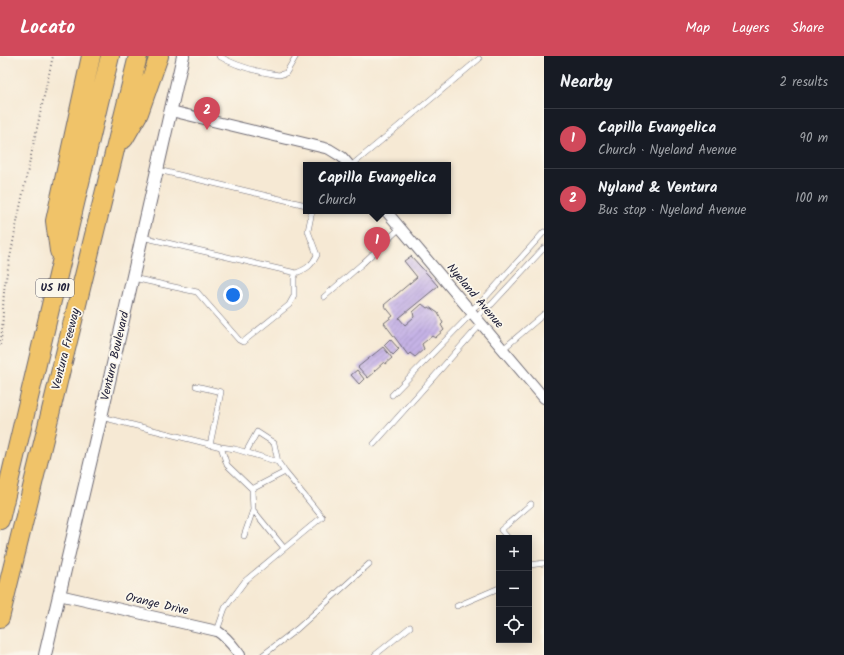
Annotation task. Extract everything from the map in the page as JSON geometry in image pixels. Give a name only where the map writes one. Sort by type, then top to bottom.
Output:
[{"type":"highway","points":[[60,265],[56,221],[91,56]]},
{"type":"highway","name":"Ventura Freeway","points":[[0,520],[110,56]]},
{"type":"highway","name":"Ventura Freeway","points":[[0,618],[138,56]]},
{"type":"highway","points":[[113,159],[139,112],[159,56]]},
{"type":"street","name":"Ventura Boulevard","points":[[45,655],[158,170],[183,56]]},
{"type":"street","points":[[171,111],[329,149],[348,162]]},
{"type":"street","name":"Nyeland Avenue","points":[[388,214],[544,398]]},
{"type":"street","name":"Orange Drive","points":[[59,595],[217,631],[229,640],[240,655]]},
{"type":"lane","points":[[219,56],[239,66],[279,75],[286,73],[296,56]]},
{"type":"lane","points":[[355,162],[479,59]]},
{"type":"lane","points":[[158,170],[303,204]]},
{"type":"lane","points":[[142,237],[296,273],[305,270],[313,264],[317,255],[308,231],[311,214]]},
{"type":"lane","points":[[324,297],[400,228]]},
{"type":"lane","points":[[374,444],[475,316],[484,299],[544,232]]},
{"type":"lane","points":[[392,395],[475,316],[492,304],[544,248]]},
{"type":"lane","points":[[133,278],[197,292],[239,340],[243,342],[290,305],[294,296],[294,278],[296,273]]},
{"type":"lane","points":[[503,349],[544,314]]},
{"type":"lane","points":[[196,386],[221,392],[210,445]]},
{"type":"lane","points":[[101,417],[221,448],[235,449],[278,462]]},
{"type":"lane","points":[[217,631],[225,608],[245,581],[322,517],[278,462],[274,443],[257,432],[246,452]]},
{"type":"lane","points":[[221,448],[227,465],[252,489],[253,510],[244,536]]},
{"type":"lane","points":[[252,489],[285,472]]},
{"type":"lane","points":[[505,535],[501,530],[531,504]]},
{"type":"lane","points":[[253,510],[284,548]]},
{"type":"lane","points":[[532,565],[544,563]]},
{"type":"lane","points":[[263,655],[297,629],[369,564]]},
{"type":"lane","points":[[457,606],[496,589]]},
{"type":"lane","points":[[375,655],[410,627]]},
{"type":"path","points":[[0,345],[2,335],[2,309],[11,251],[53,56]]},
{"type":"building","points":[[411,256],[438,286],[399,318],[405,325],[414,317],[413,312],[422,304],[438,313],[443,323],[441,325],[444,330],[435,338],[432,336],[422,344],[424,349],[415,357],[410,353],[408,355],[384,323],[393,316],[384,305],[417,277],[404,261]]},
{"type":"building","points":[[390,339],[399,349],[393,355],[384,345]]},
{"type":"building","points":[[383,347],[392,358],[385,364],[384,362],[368,378],[358,367]]},
{"type":"building","points":[[357,370],[364,379],[359,384],[351,375]]},
{"type":"place","name":"Nyland & Ventura","points":[[207,130]]},
{"type":"place","name":"Capilla Evangelica","points":[[377,260]]}]
